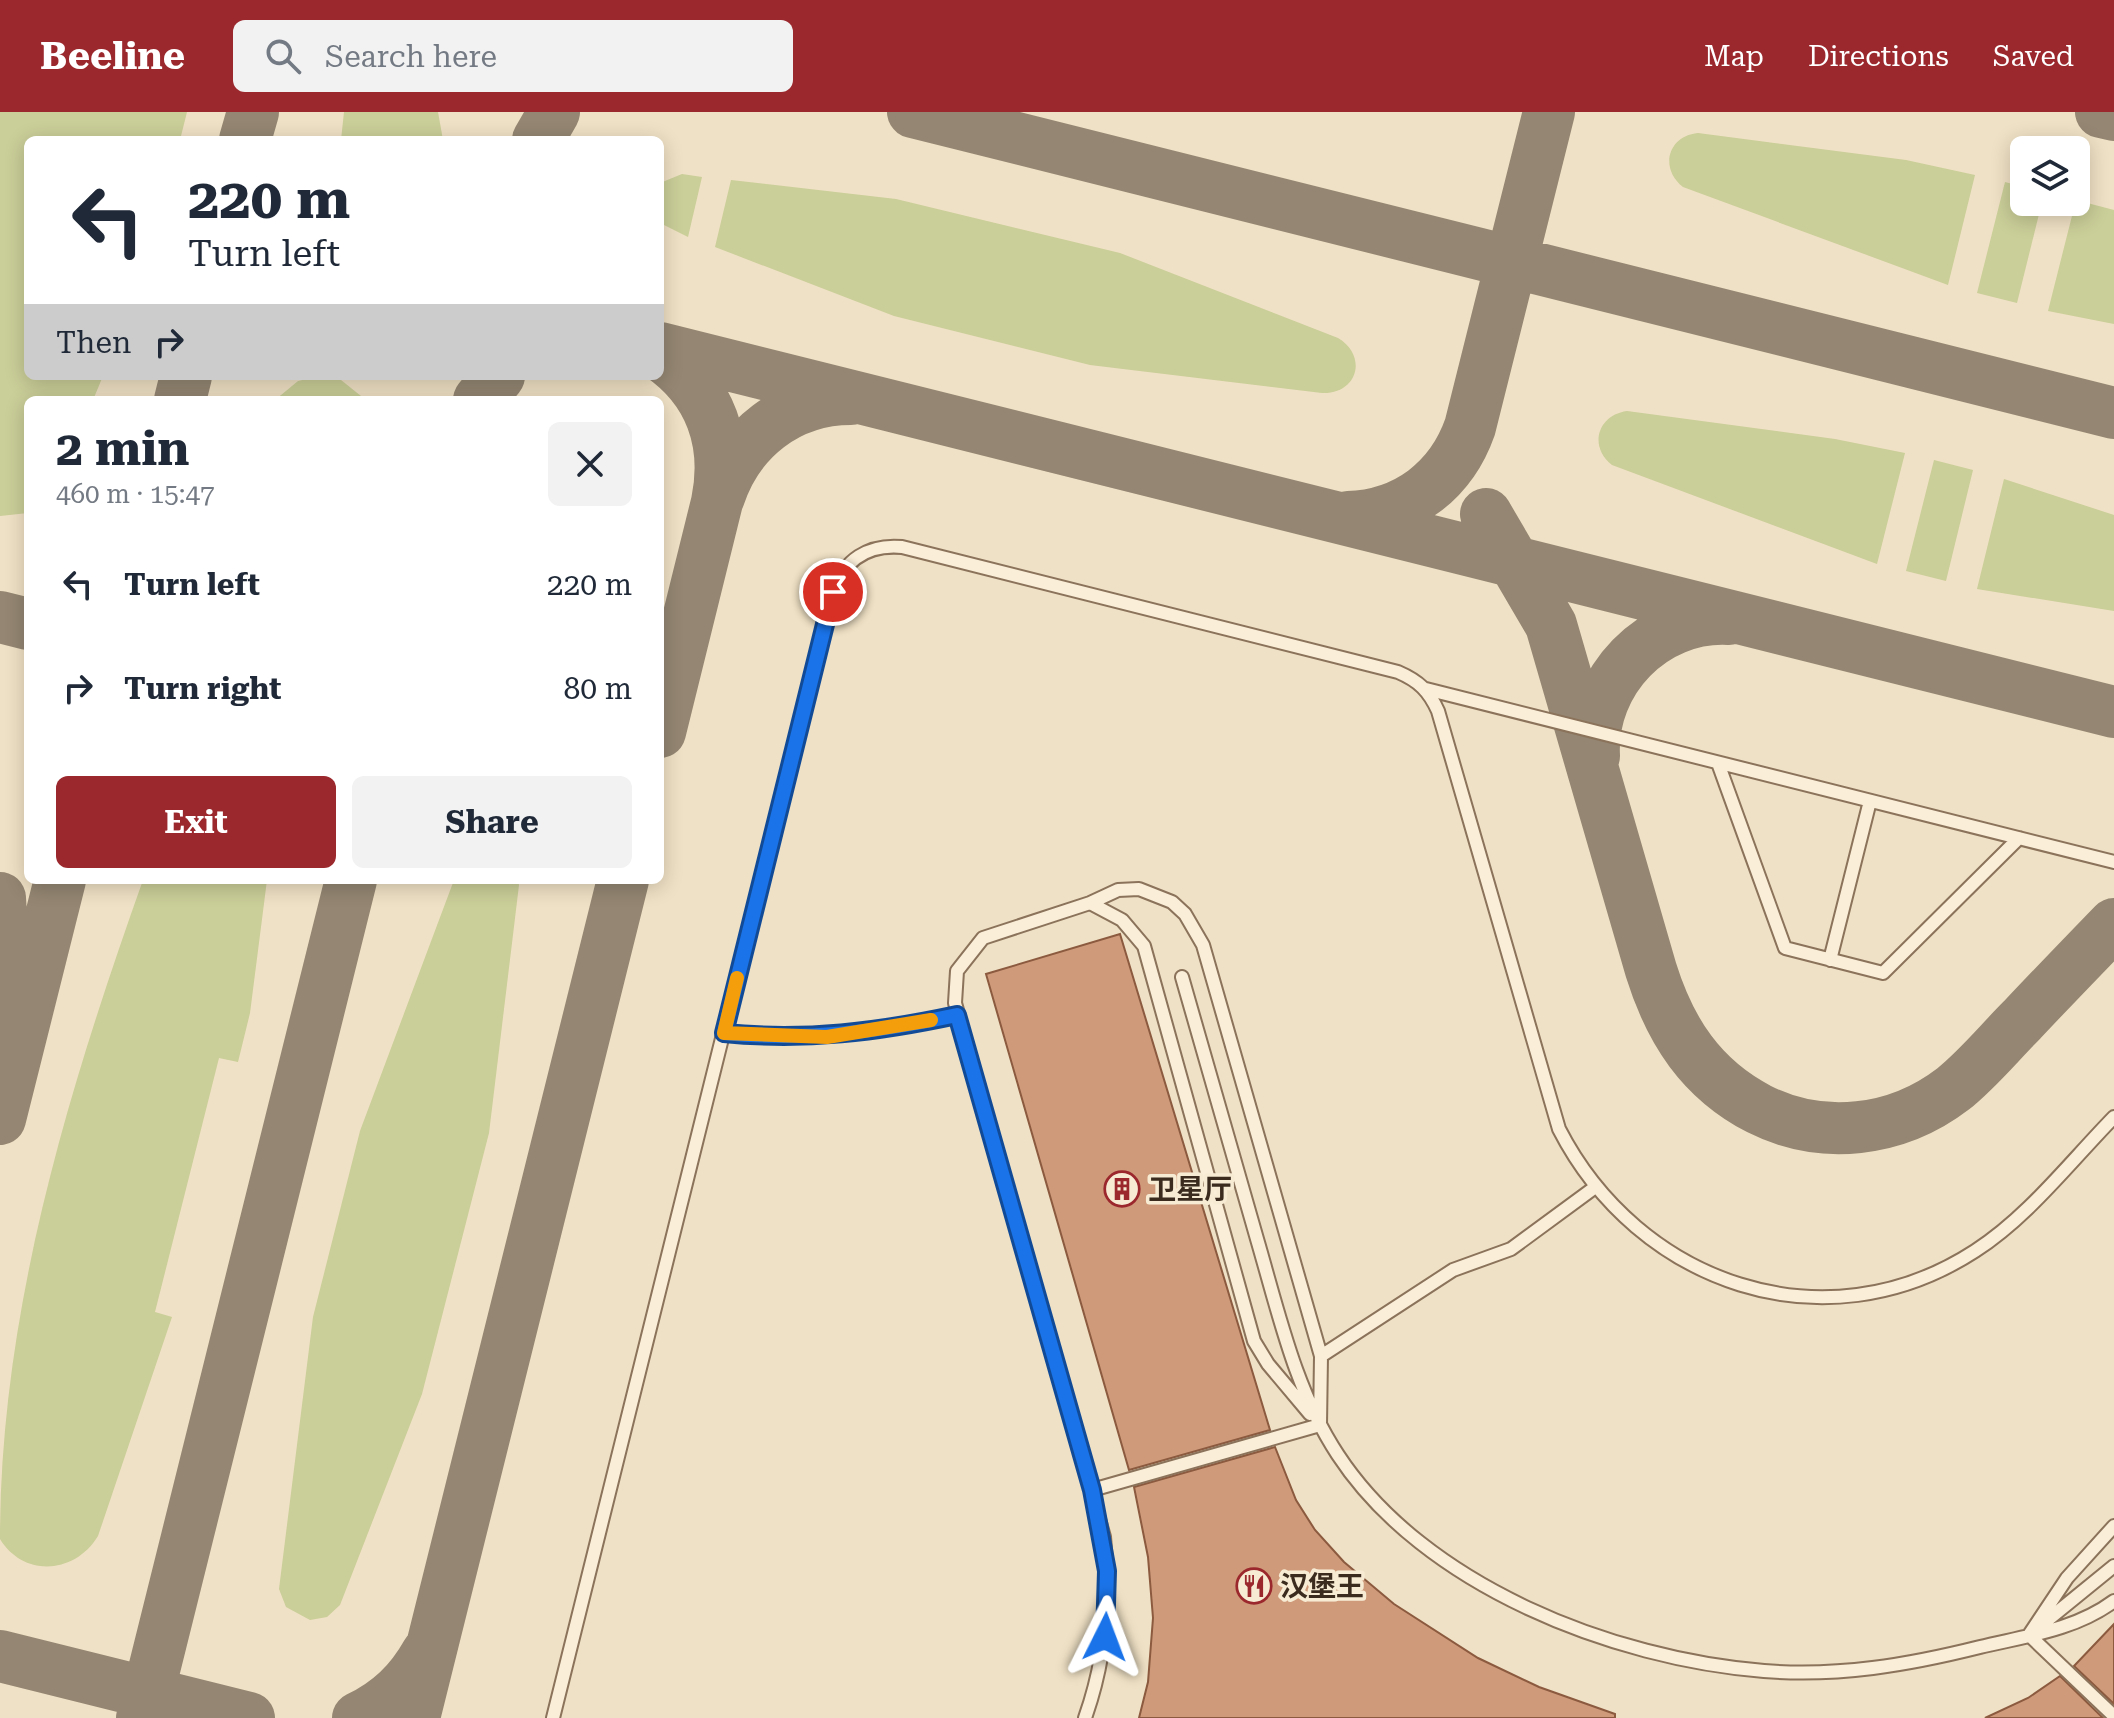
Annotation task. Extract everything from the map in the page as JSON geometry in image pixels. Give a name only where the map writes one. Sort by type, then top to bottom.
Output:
[{"type":"lane","points":[[553,1718],[833,592],[846,567],[866,551],[902,547],[1398,672],[1426,689],[2114,862]]},
{"type":"lane","points":[[1426,689],[1438,711],[1559,1129],[1594,1188],[1645,1236],[1701,1271],[1781,1294],[1810,1297],[1864,1294],[1889,1289],[1940,1270],[1995,1237],[2114,1117]]},
{"type":"lane","points":[[1718,763],[1785,948],[1830,960],[1883,973],[2019,838]]},
{"type":"lane","points":[[1830,960],[1870,801]]},
{"type":"lane","points":[[1085,1718],[1100,1667],[1108,1601],[1104,1537],[957,1015],[957,971],[973,947],[997,932],[1090,903],[1118,890],[1156,893],[1185,914],[1203,945],[1321,1356],[1320,1425]]},
{"type":"lane","points":[[1090,903],[1122,920],[1144,946],[1254,1341],[1289,1391],[1320,1425]]},
{"type":"lane","points":[[1182,977],[1293,1365],[1320,1425],[1350,1471],[1379,1506],[1444,1560],[1531,1608],[1584,1630],[1649,1651],[1705,1664],[1766,1671],[1899,1667],[2066,1627],[2114,1601]]},
{"type":"lane","points":[[724,1033],[827,1037],[901,1027],[957,1015]]},
{"type":"lane","points":[[1321,1356],[1453,1270],[1511,1249],[1594,1188]]},
{"type":"lane","points":[[1092,1490],[1320,1425]]},
{"type":"lane","points":[[2029,1635],[2067,1578],[2114,1526]]},
{"type":"lane","points":[[2029,1635],[2114,1566]]},
{"type":"lane","points":[[2029,1635],[2114,1716]]},
{"type":"green space","points":[[0,112],[187,112],[181,136],[24,136],[24,380],[101,380],[95,396],[24,396],[24,513],[0,516]]},
{"type":"green space","points":[[344,112],[438,112],[442,136],[341,136]]},
{"type":"green space","points":[[1698,133],[1906,160],[1975,175],[1948,285],[1683,187],[1671,171],[1670,154],[1680,140]]},
{"type":"green space","points":[[682,174],[702,177],[688,237],[664,225],[664,181]]},
{"type":"green space","points":[[731,180],[896,199],[1120,253],[1338,338],[1353,354],[1355,373],[1344,387],[1322,393],[1090,365],[894,316],[715,247]]},
{"type":"green space","points":[[2005,182],[2010,183],[2010,216],[2039,216],[2017,303],[1977,293]]},
{"type":"green space","points":[[2090,204],[2114,210],[2114,324],[2048,311],[2072,216],[2090,216]]},
{"type":"green space","points":[[341,380],[361,396],[280,396],[298,381]]},
{"type":"green space","points":[[1627,411],[1835,439],[1905,453],[1877,564],[1612,465],[1600,449],[1600,432],[1609,418]]},
{"type":"green space","points":[[1934,460],[1973,470],[1946,581],[1906,571]]},
{"type":"green space","points":[[2004,479],[2114,515],[2114,611],[1977,589]]},
{"type":"green space","points":[[142,884],[266,884],[250,1013],[238,1062],[219,1058],[155,1312],[172,1317],[98,1536],[88,1549],[63,1564],[35,1565],[10,1552],[0,1539],[3,1454],[12,1370],[25,1287],[43,1204],[115,960]]},
{"type":"green space","points":[[453,884],[519,884],[489,1133],[422,1394],[340,1605],[327,1617],[310,1620],[286,1607],[279,1589],[313,1317],[360,1131]]},
{"type":"building","points":[[1120,934],[1270,1430],[1129,1470],[986,974]]},
{"type":"building","points":[[1275,1447],[1296,1500],[1315,1530],[1344,1562],[1394,1604],[1478,1658],[1539,1687],[1615,1714],[1615,1718],[1139,1718],[1148,1682],[1153,1618],[1148,1557],[1134,1487]]},
{"type":"building","points":[[2114,1624],[2114,1704],[2074,1666]]},
{"type":"building","points":[[2060,1676],[2103,1718],[1985,1718],[2028,1698]]},
{"type":"taxiway","points":[[246,136],[253,112]]},
{"type":"taxiway","points":[[540,136],[554,112]]},
{"type":"taxiway","points":[[913,112],[2114,413]]},
{"type":"taxiway","points":[[1348,517],[1389,510],[1424,492],[1451,464],[1462,446],[1470,427],[1549,112]]},
{"type":"taxiway","points":[[2101,112],[2114,115]]},
{"type":"taxiway","points":[[664,349],[2114,712]]},
{"type":"taxiway","points":[[664,358],[692,384],[704,401],[718,439],[720,459],[717,502],[664,716]]},
{"type":"taxiway","points":[[181,396],[185,380]]},
{"type":"taxiway","points":[[482,396],[496,380]]},
{"type":"taxiway","points":[[719,497],[739,457],[768,426],[806,406],[851,399]]},
{"type":"taxiway","points":[[1486,514],[1551,625],[1651,970],[1668,1013],[1678,1033],[1704,1068],[1738,1097],[1783,1119],[1833,1128],[1884,1123],[1908,1115],[1931,1104],[1971,1073],[2114,924]]},
{"type":"taxiway","points":[[0,617],[24,623]]},
{"type":"taxiway","points":[[1594,756],[1596,728],[1603,702],[1615,679],[1632,658],[1652,641],[1675,628],[1701,621],[1729,619]]},
{"type":"taxiway","points":[[0,1119],[59,884]]},
{"type":"taxiway","points":[[142,1718],[350,884]]},
{"type":"taxiway","points":[[414,1718],[622,884]]},
{"type":"taxiway","points":[[0,898],[7,1018]]},
{"type":"taxiway","points":[[358,1718],[398,1691],[427,1653]]},
{"type":"taxiway","points":[[0,1656],[249,1718]]},
{"type":"slow traffic","points":[[737,978],[724,1033],[827,1037],[931,1020]]},
{"type":"place","name":"卫星厅","points":[[1122,1189]]},
{"type":"place","name":"汉堡王","points":[[1254,1586]]},
{"type":"route","points":[[833,592],[724,1033],[827,1037],[901,1027],[957,1015],[1104,1537],[1108,1601],[1105,1637]]}]
